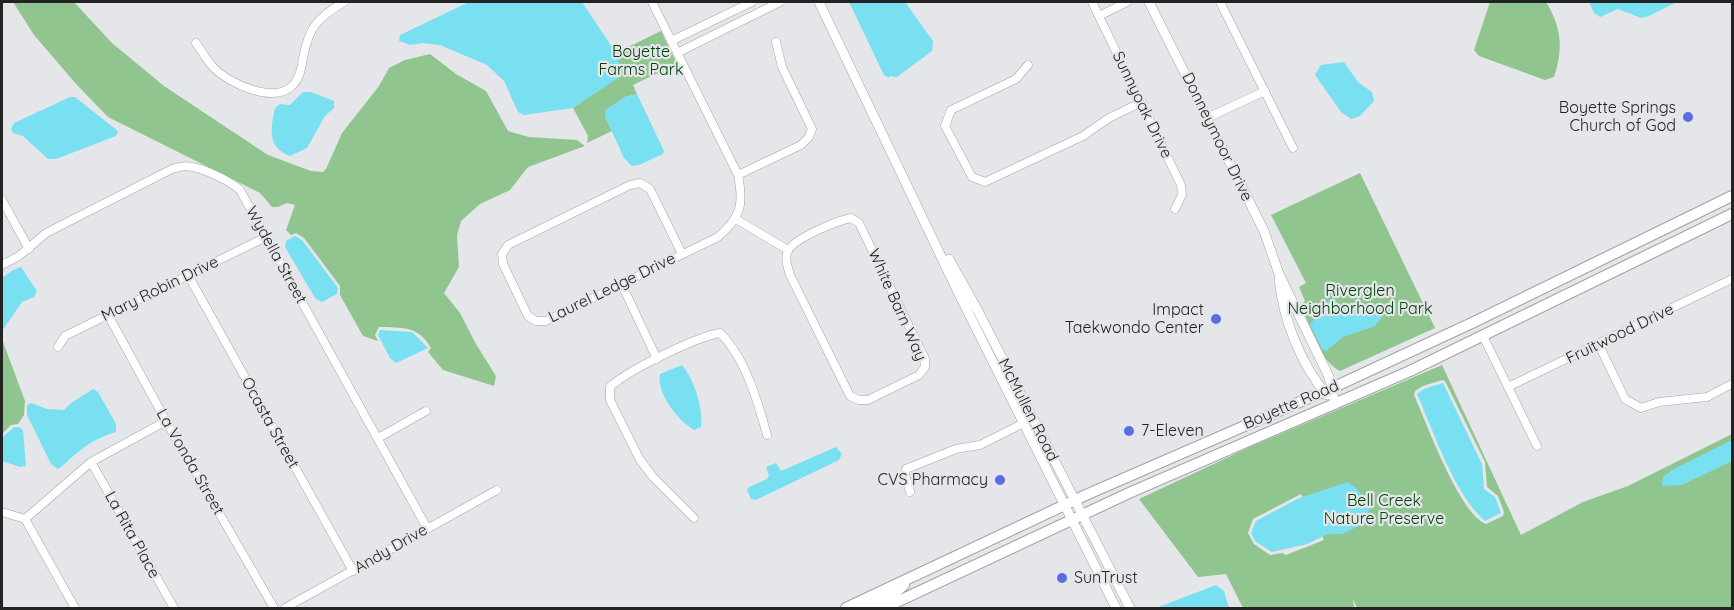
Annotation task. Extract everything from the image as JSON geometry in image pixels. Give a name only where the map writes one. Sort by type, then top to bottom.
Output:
[{"type":"main road","name":"Boyette Road","points":[[846,609],[1069,503],[1474,322],[1732,196]]},
{"type":"main road","name":"Boyette Road","points":[[884,609],[1076,517],[1335,404],[1483,336],[1732,214]]},
{"type":"main road","points":[[865,609],[890,597],[910,578]]},
{"type":"street","points":[[196,43],[213,66],[225,77],[254,91],[277,94],[294,84],[301,71],[311,30],[323,14],[344,2]]},
{"type":"street","points":[[652,2],[738,175],[742,192],[736,219],[788,250]]},
{"type":"street","points":[[671,41],[752,2]]},
{"type":"street","points":[[677,52],[780,2]]},
{"type":"street","name":"McMullen Road","points":[[819,2],[922,213],[1076,517],[1116,609]]},
{"type":"street","name":"Sunnyoak Drive","points":[[1092,2],[1181,185],[1182,195],[1175,209]]},
{"type":"street","points":[[1099,16],[1127,2]]},
{"type":"street","name":"Donneymoor Drive","points":[[1149,2],[1264,231],[1279,274],[1329,377],[1328,389],[1335,404]]},
{"type":"street","points":[[1220,2],[1293,148]]},
{"type":"street","points":[[738,175],[801,145],[809,137],[812,129],[782,67],[776,42]]},
{"type":"street","points":[[1028,65],[1016,78],[951,110],[945,126],[972,177],[985,182],[1083,136],[1109,118],[1142,102]]},
{"type":"street","points":[[1208,118],[1265,91]]},
{"type":"street","name":"Wydella Street","points":[[2,265],[20,256],[46,233],[172,169],[183,166],[192,167],[233,184],[240,190],[427,528]]},
{"type":"street","name":"Laurel Ledge Drive","points":[[682,254],[650,189],[640,183],[630,185],[508,245],[502,254],[503,264],[528,316],[536,321],[546,321],[718,237],[736,219]]},
{"type":"street","points":[[2,200],[29,249]]},
{"type":"street","name":"White Barn Way","points":[[851,218],[859,223],[925,359],[925,367],[919,375],[868,400],[859,400],[850,396],[790,274],[786,261],[788,250],[798,241],[839,220],[851,218]]},
{"type":"street","name":"Mary Robin Drive","points":[[58,348],[65,336],[266,237]]},
{"type":"street","name":"Donneymoor Drive","points":[[1279,274],[1286,321],[1317,382],[1328,389]]},
{"type":"street","name":"Ocasta Street","points":[[188,276],[353,571]]},
{"type":"street","name":"McMullen Road","points":[[956,279],[1024,423],[1069,503]]},
{"type":"street","name":"Fruitwood Drive","points":[[1508,387],[1732,279]]},
{"type":"street","points":[[621,284],[657,359]]},
{"type":"street","name":"La Vonda Street","points":[[108,315],[274,609]]},
{"type":"street","points":[[694,518],[653,477],[640,460],[610,400],[610,387],[618,379],[657,359],[707,335],[720,333],[730,342],[756,396],[767,435]]},
{"type":"street","points":[[1483,336],[1537,446]]},
{"type":"street","points":[[1599,345],[1625,399],[1641,408],[1659,402],[1707,397],[1732,384]]},
{"type":"street","points":[[378,438],[426,411]]},
{"type":"street","points":[[25,519],[91,462],[166,421]]},
{"type":"street","points":[[910,492],[905,475],[906,469],[956,449],[980,445],[1024,423]]},
{"type":"street","name":"La Rita Place","points":[[91,462],[174,609]]},
{"type":"street","name":"Andy Drive","points":[[285,609],[497,490]]},
{"type":"street","points":[[2,512],[25,519],[75,609]]},
{"type":"street","name":"McMullen Road","points":[[1076,517],[1130,609]]},
{"type":"green space","points":[[13,2],[74,2],[112,43],[164,86],[268,155],[311,171],[323,172],[326,169],[342,133],[379,86],[389,68],[405,60],[430,54],[456,74],[486,91],[508,131],[529,137],[577,140],[585,146],[528,167],[510,190],[480,204],[461,221],[457,235],[459,267],[444,293],[460,313],[496,376],[494,386],[443,370],[428,352],[431,348],[426,341],[421,335],[409,329],[379,327],[375,335],[378,341],[363,336],[340,295],[340,286],[304,238],[296,233],[291,235],[286,230],[295,205],[287,203],[272,207],[260,193],[108,117],[34,35]]},
{"type":"green space","points":[[1490,2],[1546,2],[1558,29],[1560,47],[1554,77],[1545,80],[1479,56],[1474,50]]},
{"type":"green space","name":"Boyette Farms Park","points":[[661,31],[677,64],[633,85],[637,94],[625,97],[605,116],[612,131],[587,143],[588,136],[573,108],[589,96],[618,56],[616,53]]},
{"type":"green space","name":"Riverglen Neighborhood Park","points":[[1360,173],[1435,328],[1340,371],[1326,359],[1316,342],[1301,304],[1305,301],[1299,287],[1306,283],[1271,215]]},
{"type":"green space","points":[[2,339],[25,401],[24,415],[18,424],[11,425],[2,434]]},
{"type":"green space","name":"Bell Creek Nature Preserve","points":[[1442,365],[1521,535],[1583,502],[1628,486],[1732,434],[1732,608],[1357,608],[1353,599],[1354,608],[1243,608],[1226,574],[1198,577],[1139,499],[1250,447]],"holes":[[[1445,381],[1485,462],[1487,487],[1498,496],[1504,512],[1503,516],[1486,524],[1465,503],[1455,486],[1435,446],[1414,395],[1415,391],[1423,386]],[[1301,494],[1324,540],[1286,555],[1282,553],[1270,555],[1254,544],[1248,533],[1253,519]]]},
{"type":"water","points":[[469,2],[582,2],[618,56],[621,76],[573,108],[524,115],[518,112],[504,81],[487,65],[440,45],[423,43],[410,45],[399,41],[400,35]]},
{"type":"water","points":[[849,2],[905,2],[933,41],[932,51],[897,77],[889,76],[889,78],[884,75]]},
{"type":"water","points":[[1589,2],[1677,2],[1641,18],[1618,9],[1600,17],[1594,13]]},
{"type":"water","points":[[1344,62],[1358,82],[1372,92],[1374,101],[1360,116],[1351,119],[1341,112],[1315,75],[1321,65]]},
{"type":"water","points":[[303,92],[311,92],[334,101],[334,108],[325,116],[307,148],[290,156],[277,147],[272,136],[275,108],[280,104],[290,105]]},
{"type":"water","points":[[637,94],[664,151],[663,154],[632,166],[624,158],[605,116],[605,110],[625,97]]},
{"type":"water","points":[[70,97],[75,97],[118,131],[116,136],[56,159],[48,159],[23,136],[13,133],[11,129],[14,123]]},
{"type":"water","points":[[295,236],[302,240],[338,288],[337,294],[322,302],[315,298],[285,247],[286,241]]},
{"type":"water","points":[[21,267],[37,291],[34,297],[22,302],[2,331],[2,278]]},
{"type":"water","points":[[1335,299],[1340,306],[1346,309],[1360,302],[1379,310],[1382,317],[1375,326],[1343,337],[1326,351],[1322,349],[1310,325],[1321,307]]},
{"type":"water","points":[[380,330],[412,332],[428,348],[396,363],[390,358],[378,335]]},
{"type":"water","points":[[682,365],[691,379],[699,403],[701,427],[694,430],[675,413],[661,389],[660,374]]},
{"type":"water","points":[[1443,383],[1482,464],[1484,489],[1495,497],[1501,513],[1485,521],[1464,496],[1417,394],[1424,389]]},
{"type":"water","points":[[93,389],[98,392],[116,424],[116,432],[89,444],[58,469],[51,464],[27,415],[27,405],[31,403],[47,409],[64,410]]},
{"type":"water","points":[[14,427],[23,430],[26,466],[20,467],[2,461],[2,438]]},
{"type":"water","points":[[1732,440],[1732,461],[1682,485],[1662,486],[1663,477],[1672,470]]},
{"type":"water","points":[[836,447],[842,454],[839,460],[756,500],[751,499],[747,490],[767,479],[769,475],[766,467],[776,463],[781,471]]},
{"type":"water","points":[[1348,482],[1357,489],[1370,506],[1365,523],[1342,534],[1328,534],[1307,544],[1272,552],[1256,542],[1251,533],[1256,521],[1299,498]]},
{"type":"water","points":[[1216,585],[1224,591],[1229,608],[1156,608]]},
{"type":"place","name":"Boyette Springs Church of God","points":[[1688,117]]},
{"type":"place","name":"Impact Taekwondo Center","points":[[1216,319]]},
{"type":"place","name":"7-Eleven","points":[[1129,431]]},
{"type":"place","name":"CVS Pharmacy","points":[[1000,480]]},
{"type":"place","name":"SunTrust","points":[[1062,578]]}]
